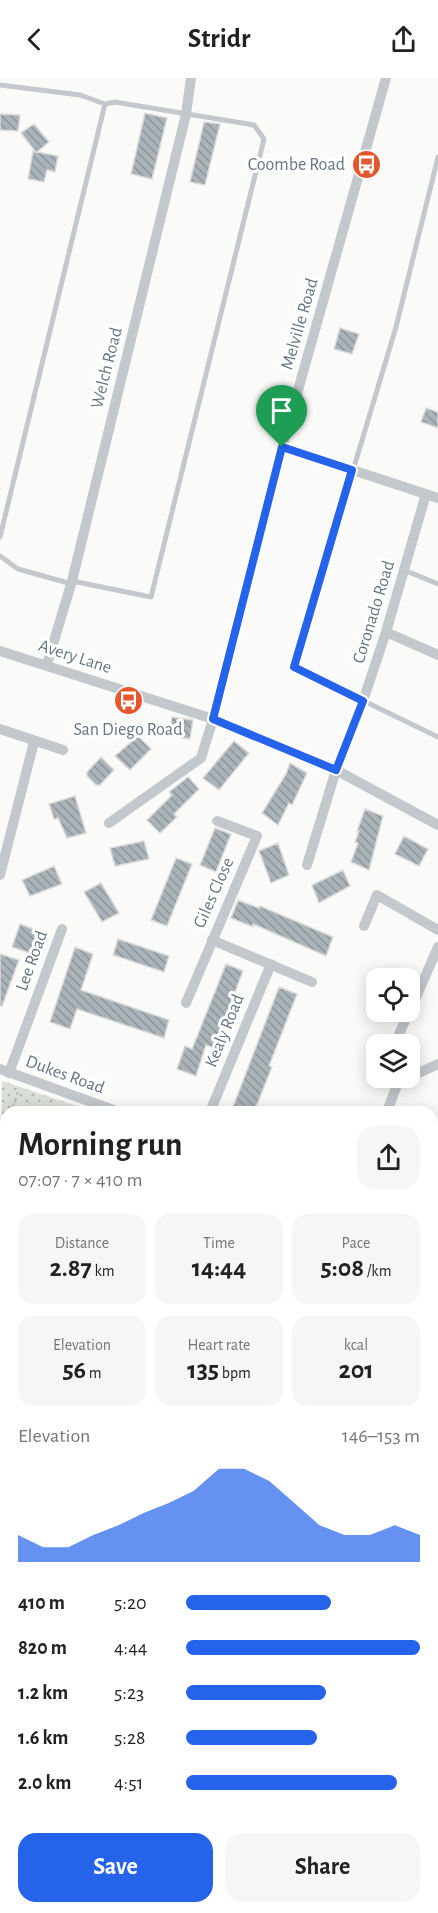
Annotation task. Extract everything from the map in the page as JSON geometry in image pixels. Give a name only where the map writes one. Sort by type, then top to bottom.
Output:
[{"type":"street","name":"Welch Road","points":[[47,664],[72,583],[186,114],[191,78]]},
{"type":"street","name":"Melville Road","points":[[110,823],[201,758],[282,447],[386,78]]},
{"type":"street","points":[[282,447],[438,498]]},
{"type":"street","name":"Coronado Road","points":[[307,865],[336,770],[363,701],[386,632],[426,494]]},
{"type":"street","points":[[386,632],[438,655]]},
{"type":"street","name":"Avery Lane","points":[[0,651],[47,664],[213,719],[336,770]]},
{"type":"street","points":[[0,729],[63,750]]},
{"type":"street","points":[[0,875],[34,742]]},
{"type":"street","points":[[336,770],[438,825]]},
{"type":"street","name":"Giles Close","points":[[186,1003],[257,836],[217,821]]},
{"type":"street","points":[[364,926],[377,895],[438,930]]},
{"type":"street","name":"Lee Road","points":[[5,1071],[62,929]]},
{"type":"street","points":[[212,940],[312,982]]},
{"type":"street","points":[[420,987],[438,947]]},
{"type":"street","name":"Kealy Road","points":[[212,1106],[271,964]]},
{"type":"street","points":[[420,1071],[438,1064]]},
{"type":"street","name":"Dukes Road","points":[[5,1071],[102,1106]]},
{"type":"street","points":[[390,1106],[398,1088]]},
{"type":"lane","points":[[0,84],[80,95],[105,104],[115,102],[254,125],[264,139],[150,597],[72,583],[18,569],[0,556]]},
{"type":"lane","points":[[0,537],[105,104]]},
{"type":"lane","points":[[438,157],[396,327],[294,667],[438,737]]},
{"type":"lane","points":[[404,570],[438,584]]},
{"type":"path","points":[[13,1106],[24,1078]]},
{"type":"shaded area","points":[[2,1081],[77,1106],[2,1106]]},
{"type":"building","points":[[145,113],[167,118],[152,179],[131,174]]},
{"type":"building","points":[[0,114],[20,115],[18,131],[0,130]]},
{"type":"building","points":[[204,122],[220,124],[205,185],[190,182]]},
{"type":"building","points":[[34,124],[49,142],[37,152],[58,156],[55,172],[47,170],[44,182],[28,179],[33,151],[36,152],[21,133]]},
{"type":"building","points":[[340,328],[359,334],[352,354],[334,349]]},
{"type":"building","points":[[426,408],[438,412],[438,428],[421,422]]},
{"type":"building","points":[[172,717],[193,720],[190,739],[169,736]]},
{"type":"building","points":[[138,736],[151,749],[130,770],[115,756]]},
{"type":"building","points":[[234,741],[249,753],[219,790],[203,778]]},
{"type":"building","points":[[101,757],[114,770],[100,785],[96,785],[87,776],[87,772]]},
{"type":"building","points":[[290,763],[307,773],[292,805],[289,803],[278,825],[262,813],[286,774]]},
{"type":"building","points":[[188,777],[199,789],[174,814],[177,817],[160,833],[147,820],[172,795],[169,792]]},
{"type":"building","points":[[75,796],[86,833],[67,838],[58,818],[54,819],[49,804]]},
{"type":"building","points":[[365,809],[383,816],[369,870],[351,862],[358,843],[355,842],[359,831],[357,831]]},
{"type":"building","points":[[215,828],[231,834],[216,872],[200,865]]},
{"type":"building","points":[[404,836],[428,849],[419,866],[395,854]]},
{"type":"building","points":[[144,841],[149,859],[115,866],[110,848]]},
{"type":"building","points":[[278,843],[289,875],[271,883],[259,851]]},
{"type":"building","points":[[176,858],[192,864],[167,926],[151,920]]},
{"type":"building","points":[[54,866],[62,884],[30,896],[22,880]]},
{"type":"building","points":[[343,870],[350,886],[319,903],[312,885]]},
{"type":"building","points":[[101,883],[119,913],[102,922],[84,892]]},
{"type":"building","points":[[238,900],[259,908],[260,906],[333,937],[326,956],[253,924],[253,927],[231,918]]},
{"type":"building","points":[[20,924],[38,931],[30,953],[12,947]]},
{"type":"building","points":[[118,939],[169,956],[164,972],[113,955]]},
{"type":"building","points":[[75,947],[93,954],[81,990],[169,1020],[164,1038],[77,1009],[70,1029],[50,1022]]},
{"type":"building","points":[[0,954],[19,960],[2,1006],[0,1006]]},
{"type":"building","points":[[226,964],[243,971],[214,1048],[206,1045],[196,1076],[177,1069],[185,1046],[192,1049]]},
{"type":"building","points":[[279,987],[297,994],[256,1106],[233,1106]]},
{"type":"place","name":"Coombe Road","points":[[366,165]]},
{"type":"place","name":"San Diego Road","points":[[128,701]]},
{"type":"route","points":[[282,447],[352,470],[294,667],[363,701],[336,770],[213,719],[282,447]]}]
